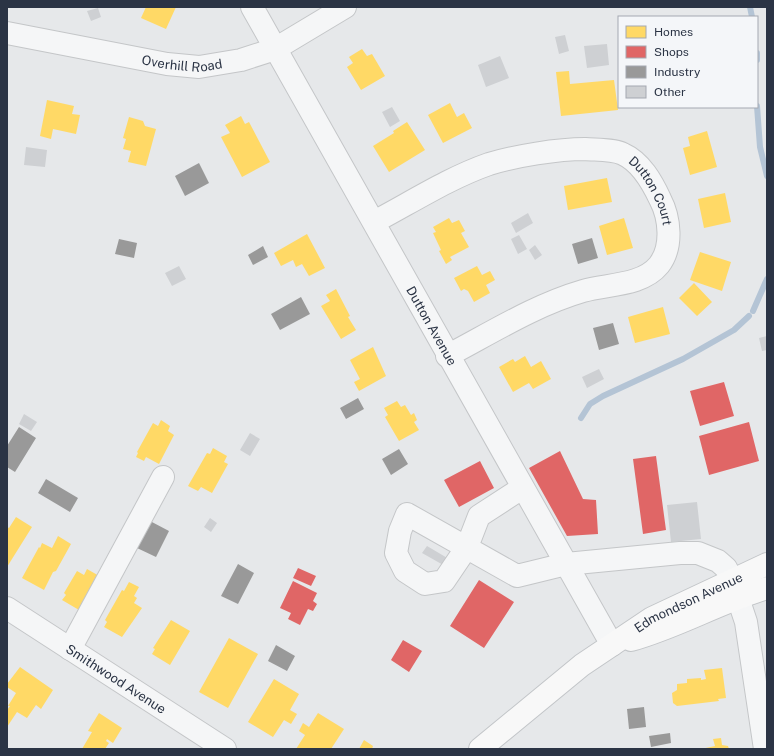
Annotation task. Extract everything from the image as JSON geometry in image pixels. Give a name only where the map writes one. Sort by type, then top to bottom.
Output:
[{"type":"main road","name":"Edmondson Avenue","points":[[480,749],[582,665],[612,645],[656,633],[735,588],[767,564]]},
{"type":"main road","name":"Edmondson Avenue","points":[[735,588],[767,588]]},
{"type":"street","name":"Dutton Avenue","points":[[252,7],[374,222],[447,356],[612,645]]},
{"type":"street","name":"Overhill Road","points":[[7,33],[167,64],[200,67],[241,60],[275,48],[345,7]]},
{"type":"street","name":"Dutton Court","points":[[374,222],[451,181],[490,164],[570,149],[623,153],[639,166],[652,181],[662,203],[668,224],[668,247],[659,265],[646,275],[631,281],[592,289],[561,298],[447,356]]},
{"type":"street","points":[[70,649],[163,477]]},
{"type":"street","points":[[522,488],[479,516],[467,547],[517,576],[566,564],[609,559],[698,553],[718,560],[726,568],[735,588],[746,622],[765,749]]},
{"type":"street","name":"Smithwood Avenue","points":[[7,608],[225,749]]},
{"type":"building: Homes","points":[[146,7],[176,7],[166,29],[141,18]]},
{"type":"building: Homes","points":[[362,49],[367,56],[372,54],[385,76],[361,90],[347,67],[353,63],[349,57]]},
{"type":"building: Homes","points":[[569,71],[570,84],[614,80],[618,110],[561,116],[556,72]]},
{"type":"building: Homes","points":[[47,100],[74,106],[72,114],[80,115],[76,134],[53,129],[51,139],[40,136]]},
{"type":"building: Homes","points":[[450,103],[457,117],[464,113],[472,128],[443,143],[428,115]]},
{"type":"building: Homes","points":[[241,116],[245,124],[249,122],[270,162],[242,177],[221,137],[230,133],[225,125]]},
{"type":"building: Homes","points":[[129,117],[143,121],[145,126],[156,129],[146,166],[128,162],[131,151],[123,149],[126,139],[123,138]]},
{"type":"building: Homes","points":[[407,122],[425,150],[389,172],[373,146],[394,133],[393,131]]},
{"type":"building: Homes","points":[[707,131],[717,167],[690,175],[683,148],[690,146],[688,137]]},
{"type":"building: Homes","points":[[607,178],[612,202],[568,210],[564,186]]},
{"type":"building: Homes","points":[[725,193],[731,222],[704,228],[698,199]]},
{"type":"building: Homes","points":[[449,218],[452,223],[459,220],[465,231],[461,233],[469,247],[450,257],[452,260],[446,264],[439,251],[441,250],[433,233],[436,232],[433,227]]},
{"type":"building: Homes","points":[[624,218],[633,248],[607,255],[599,226]]},
{"type":"building: Homes","points":[[307,234],[325,268],[309,276],[302,264],[296,267],[293,260],[281,266],[274,253]]},
{"type":"building: Homes","points":[[700,252],[731,262],[722,291],[690,280]]},
{"type":"building: Homes","points":[[477,266],[482,275],[490,271],[495,280],[486,285],[490,293],[474,302],[468,291],[464,289],[461,291],[454,278]]},
{"type":"building: Homes","points":[[694,283],[712,302],[697,316],[679,298]]},
{"type":"building: Homes","points":[[336,289],[350,316],[348,317],[356,330],[341,339],[321,306],[330,301],[326,295]]},
{"type":"building: Homes","points":[[663,307],[670,334],[635,343],[628,317]]},
{"type":"building: Homes","points":[[373,347],[386,376],[359,391],[354,382],[360,379],[350,360]]},
{"type":"building: Homes","points":[[525,356],[531,367],[541,361],[551,379],[533,389],[529,383],[513,392],[499,367],[513,359],[515,362]]},
{"type":"building: Homes","points":[[397,401],[401,407],[405,405],[411,415],[414,413],[417,420],[414,422],[419,430],[399,441],[385,417],[388,415],[384,408]]},
{"type":"building: Homes","points":[[161,420],[170,426],[168,431],[174,435],[159,464],[146,457],[144,461],[136,457],[137,452],[153,423],[158,426]]},
{"type":"building: Homes","points":[[213,448],[227,456],[224,462],[228,464],[212,493],[201,487],[198,491],[188,486],[207,453],[210,454]]},
{"type":"building: Homes","points":[[16,517],[32,527],[7,567],[7,527],[9,528]]},
{"type":"building: Homes","points":[[58,536],[71,544],[56,571],[53,572],[44,590],[22,578],[42,543],[52,548]]},
{"type":"building: Homes","points":[[87,569],[101,577],[79,610],[62,600],[66,595],[64,593],[77,571],[84,575]]},
{"type":"building: Homes","points":[[129,582],[139,587],[134,596],[137,598],[134,603],[142,608],[122,637],[104,627],[107,622],[105,620],[122,590],[124,591]]},
{"type":"building: Homes","points":[[171,620],[190,631],[170,665],[152,654],[155,649],[153,648]]},
{"type":"building: Homes","points":[[229,638],[258,654],[228,708],[199,692]]},
{"type":"building: Homes","points":[[20,667],[53,690],[41,709],[36,705],[27,718],[17,712],[7,727],[7,710],[10,706],[8,706],[16,693],[7,687],[7,684]]},
{"type":"building: Homes","points":[[722,668],[726,698],[718,699],[719,701],[677,706],[673,703],[672,693],[677,690],[677,684],[687,683],[687,679],[706,679],[704,670]]},
{"type":"building: Homes","points":[[274,679],[299,694],[290,710],[297,714],[291,724],[284,720],[273,737],[248,722]]},
{"type":"building: Homes","points":[[99,713],[122,728],[113,743],[107,739],[106,741],[109,743],[105,749],[82,749],[92,732],[88,731]]},
{"type":"building: Homes","points":[[318,713],[344,729],[331,749],[296,749],[305,735],[299,731],[303,723],[309,727]]},
{"type":"building: Homes","points":[[721,738],[722,745],[728,746],[729,749],[701,749],[715,746],[713,739]]},
{"type":"building: Homes","points":[[364,740],[373,746],[372,749],[359,749]]},
{"type":"building: Shops","points":[[724,382],[734,416],[700,426],[690,391]]},
{"type":"building: Shops","points":[[749,422],[759,461],[709,475],[699,436]]},
{"type":"building: Shops","points":[[560,451],[583,499],[596,500],[598,534],[567,536],[529,468]]},
{"type":"building: Shops","points":[[656,456],[666,530],[643,534],[633,459]]},
{"type":"building: Shops","points":[[480,461],[494,488],[459,507],[444,480]]},
{"type":"building: Shops","points":[[298,568],[316,576],[311,586],[293,578]]},
{"type":"building: Shops","points":[[479,580],[514,602],[484,648],[450,626]]},
{"type":"building: Shops","points":[[293,581],[317,593],[313,601],[317,604],[313,611],[308,609],[300,625],[288,619],[291,613],[280,608]]},
{"type":"building: Shops","points":[[403,640],[422,651],[409,672],[391,660]]},
{"type":"building: Industry","points":[[199,163],[209,183],[185,196],[175,176]]},
{"type":"building: Industry","points":[[592,238],[598,258],[578,264],[572,244]]},
{"type":"building: Industry","points":[[119,239],[137,243],[134,258],[115,254]]},
{"type":"building: Industry","points":[[263,246],[268,257],[253,265],[248,255]]},
{"type":"building: Industry","points":[[301,297],[310,314],[280,330],[271,314]]},
{"type":"building: Industry","points":[[613,323],[619,344],[599,350],[593,328]]},
{"type":"building: Industry","points":[[358,398],[364,409],[346,419],[340,408]]},
{"type":"building: Industry","points":[[19,427],[36,438],[15,472],[7,467],[7,446]]},
{"type":"building: Industry","points":[[399,449],[408,464],[391,475],[382,459]]},
{"type":"building: Industry","points":[[46,479],[78,498],[70,512],[38,493]]},
{"type":"building: Industry","points":[[150,521],[169,531],[156,557],[137,548]]},
{"type":"building: Industry","points":[[238,564],[254,573],[238,604],[221,596]]},
{"type":"building: Industry","points":[[276,645],[295,656],[287,671],[268,661]]},
{"type":"building: Industry","points":[[644,707],[646,727],[629,729],[627,709]]},
{"type":"building: Industry","points":[[670,733],[671,743],[651,747],[649,736]]},
{"type":"building: Other","points":[[98,8],[101,17],[91,21],[87,11]]},
{"type":"building: Other","points":[[565,35],[569,51],[559,54],[555,37]]},
{"type":"building: Other","points":[[607,44],[609,65],[587,68],[584,46]]},
{"type":"building: Other","points":[[500,56],[509,78],[486,87],[478,65]]},
{"type":"building: Other","points":[[392,107],[400,121],[390,127],[382,112]]},
{"type":"building: Other","points":[[26,147],[47,150],[45,167],[24,165]]},
{"type":"building: Other","points":[[528,213],[533,223],[516,233],[511,223]]},
{"type":"building: Other","points":[[519,235],[527,249],[518,254],[511,239]]},
{"type":"building: Other","points":[[535,245],[542,255],[535,260],[529,250]]},
{"type":"building: Other","points":[[179,266],[186,279],[172,286],[165,273]]},
{"type":"building: Other","points":[[767,336],[767,350],[762,351],[759,338]]},
{"type":"building: Other","points":[[599,369],[604,379],[587,388],[582,377]]},
{"type":"building: Other","points":[[24,414],[37,422],[31,431],[19,424]]},
{"type":"building: Other","points":[[250,433],[260,439],[250,456],[240,450]]},
{"type":"building: Other","points":[[697,502],[701,539],[671,542],[667,505]]},
{"type":"building: Other","points":[[210,518],[217,523],[211,532],[204,527]]},
{"type":"building: Other","points":[[427,546],[449,559],[445,566],[422,553]]},
{"type":"waterway","points":[[750,7],[752,16]]},
{"type":"waterway","points":[[757,108],[760,147],[767,176]]},
{"type":"waterway","points":[[753,311],[767,279]]},
{"type":"waterway","points":[[581,418],[590,404],[603,396],[683,359],[734,330],[749,316]]}]
